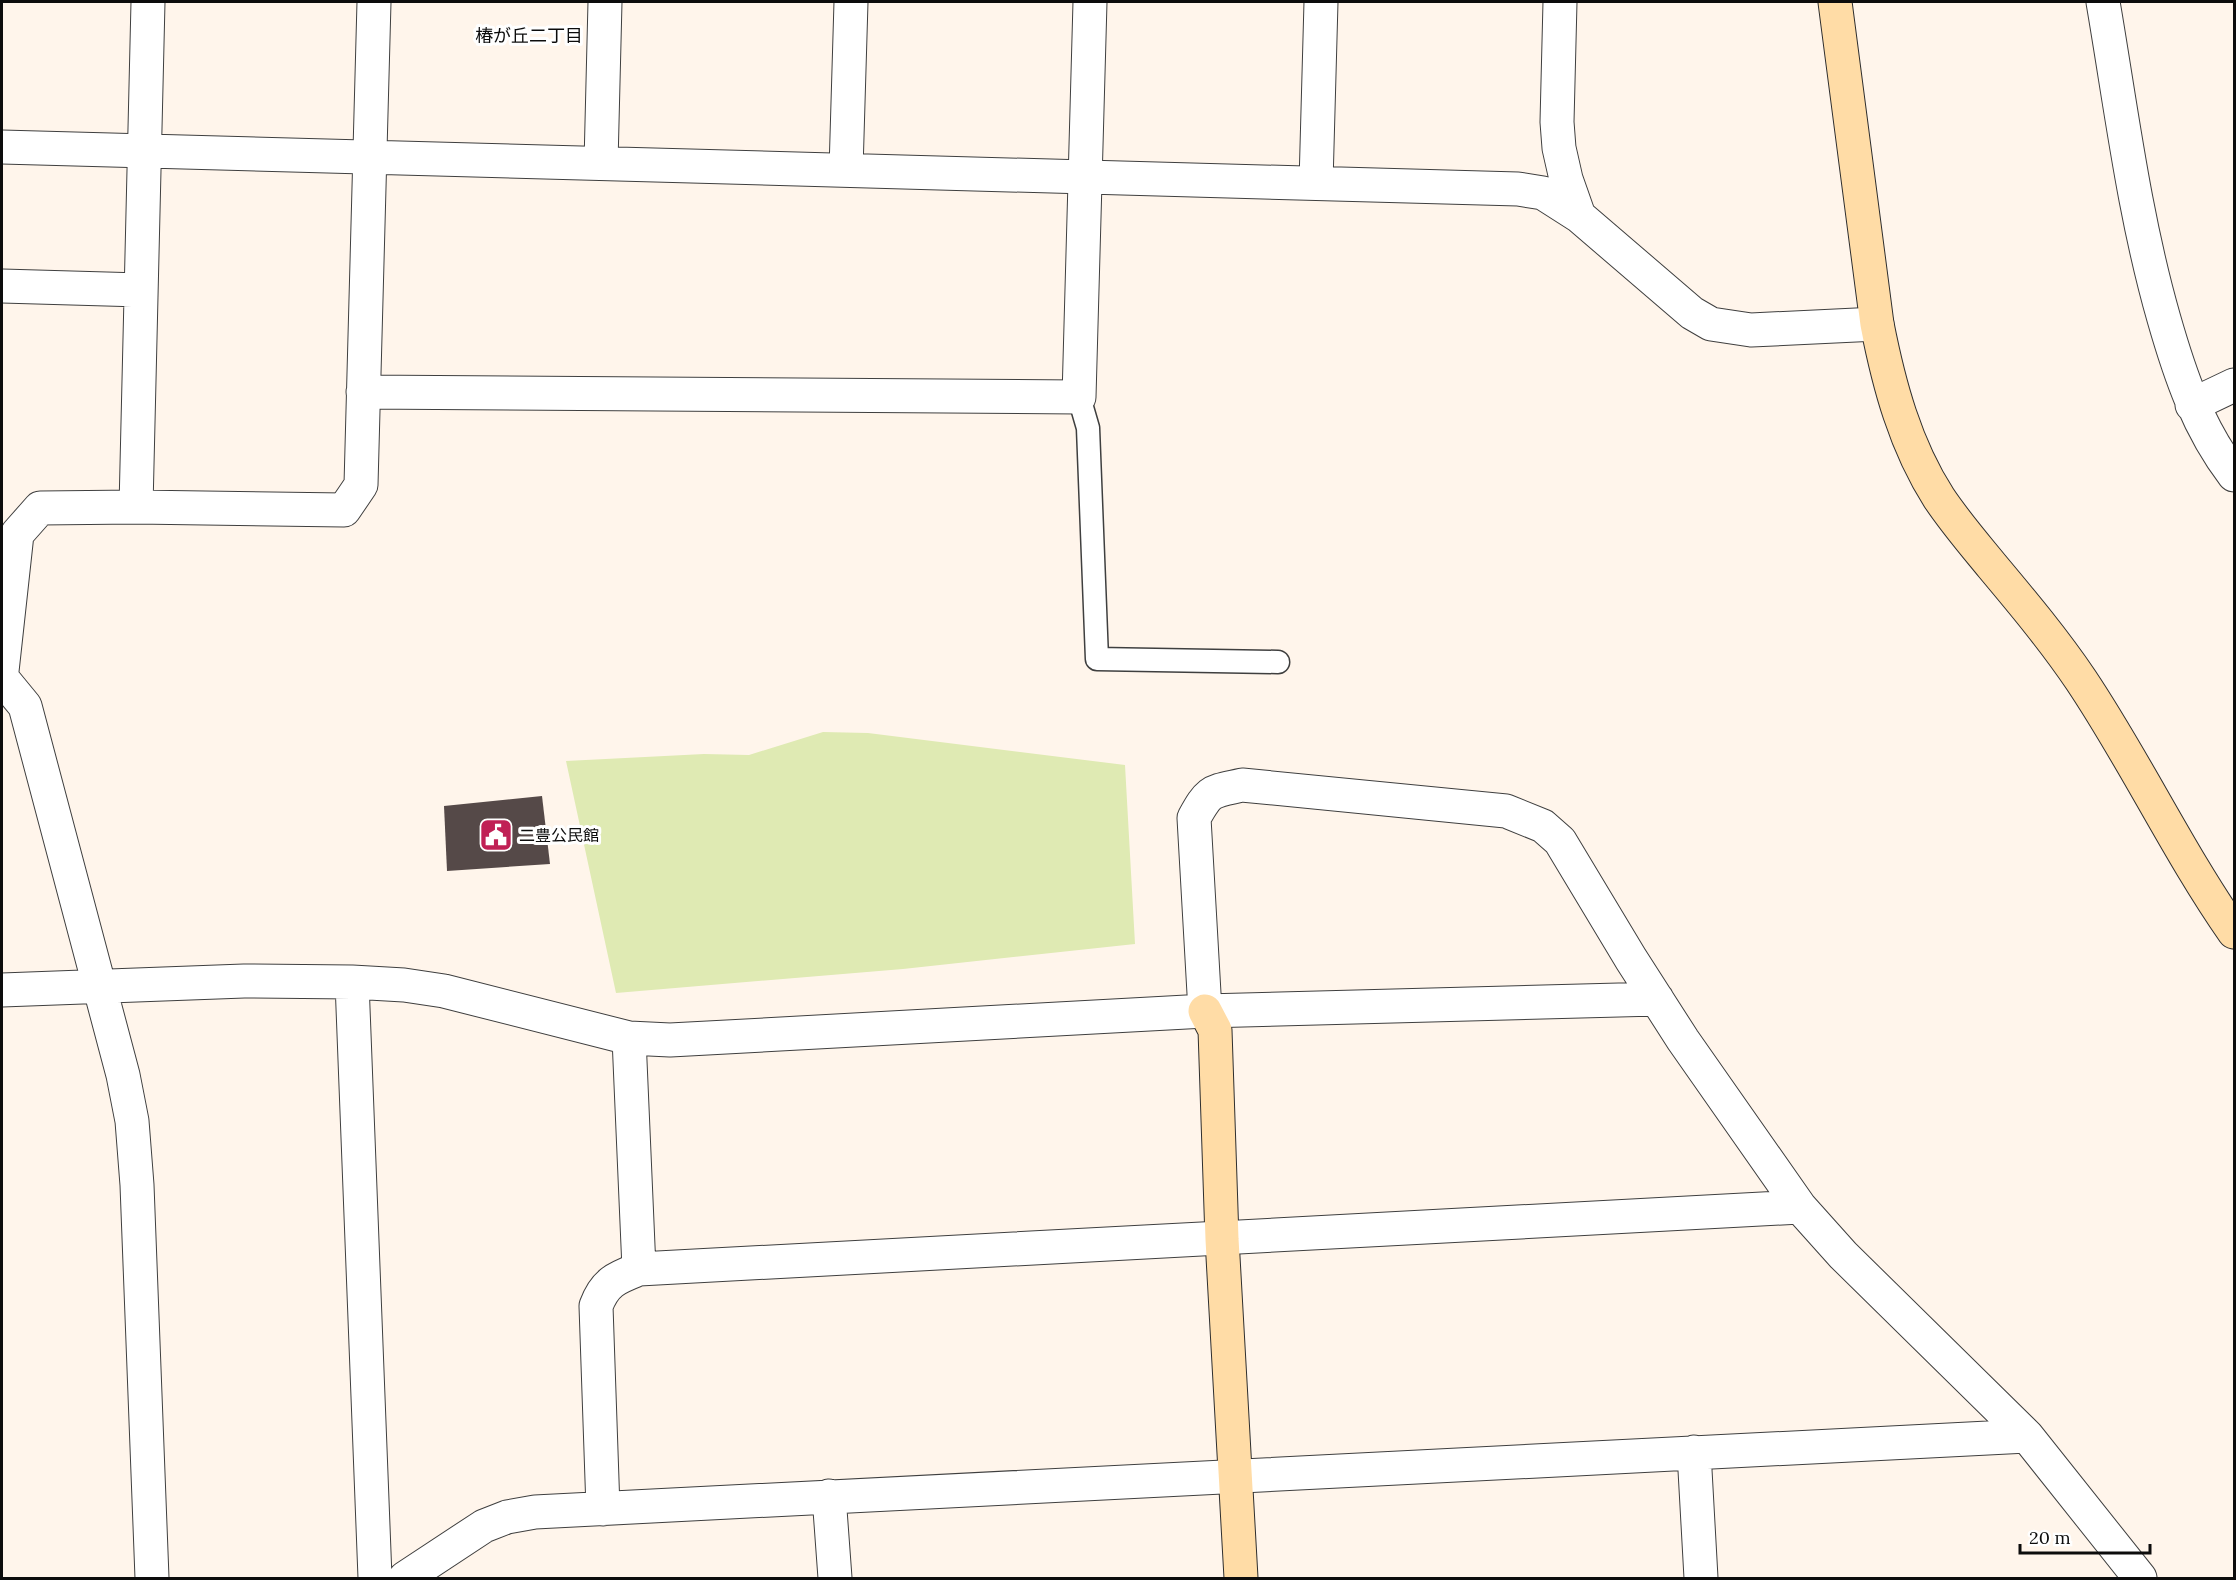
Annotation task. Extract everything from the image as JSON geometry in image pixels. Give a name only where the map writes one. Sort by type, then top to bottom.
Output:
[{"type":"street","points":[[136,507],[148,2]]},
{"type":"street","points":[[2,671],[17,534],[40,508],[344,510],[361,485],[374,2]]},
{"type":"street","points":[[602,163],[605,2]]},
{"type":"street","points":[[846,170],[851,2]]},
{"type":"street","points":[[363,392],[1079,397],[1089,2]]},
{"type":"street","points":[[1316,183],[1321,2]]},
{"type":"street","points":[[1560,2],[1557,122],[1559,148],[1566,179],[1580,216]]},
{"type":"street","points":[[1835,2],[1877,324],[1885,368],[1908,438],[1933,488],[1956,522],[2026,606],[2082,681],[2187,858],[2235,932]]},
{"type":"street","points":[[2103,2],[2146,253],[2175,358],[2192,405],[2235,475]]},
{"type":"street","points":[[2,147],[1518,189],[1543,193],[1580,216],[1677,301],[1711,324],[1751,330],[1877,324]]},
{"type":"street","points":[[2,286],[141,290]]},
{"type":"street","points":[[2192,405],[2235,385]]},
{"type":"street","points":[[2,678],[25,706],[123,1075],[132,1121],[138,1209],[152,1578]]},
{"type":"street","points":[[1241,1578],[1222,1239],[1215,1030],[1205,1011],[1194,818],[1212,791],[1242,785],[1506,811],[1544,826],[1560,841],[1656,999],[1800,1207],[1843,1255],[2027,1436],[2140,1578]]},
{"type":"street","points":[[2,990],[244,981],[404,985],[444,991],[629,1038],[670,1040],[1205,1011],[1656,999]]},
{"type":"street","points":[[352,982],[375,1578]]},
{"type":"street","points":[[629,1038],[639,1269]]},
{"type":"street","points":[[603,1509],[596,1306],[602,1291],[615,1278],[639,1269],[1800,1207]]},
{"type":"street","points":[[405,1578],[484,1526],[507,1517],[535,1512],[2027,1436]]},
{"type":"street","points":[[1694,1452],[1701,1578]]},
{"type":"street","points":[[829,1496],[835,1578]]},
{"type":"lane","points":[[1079,397],[1088,428],[1097,659],[1278,662]]},
{"type":"green space","points":[[823,732],[868,733],[1125,765],[1135,944],[903,969],[616,993],[566,761],[704,754],[749,755]]},
{"type":"building","name":"二豊公民館","points":[[542,796],[550,864],[447,871],[444,806]]},
{"type":"place","name":"二豊公民館","points":[[496,835]]},
{"type":"district","name":"椿が丘二丁目","points":[[529,36]]}]
